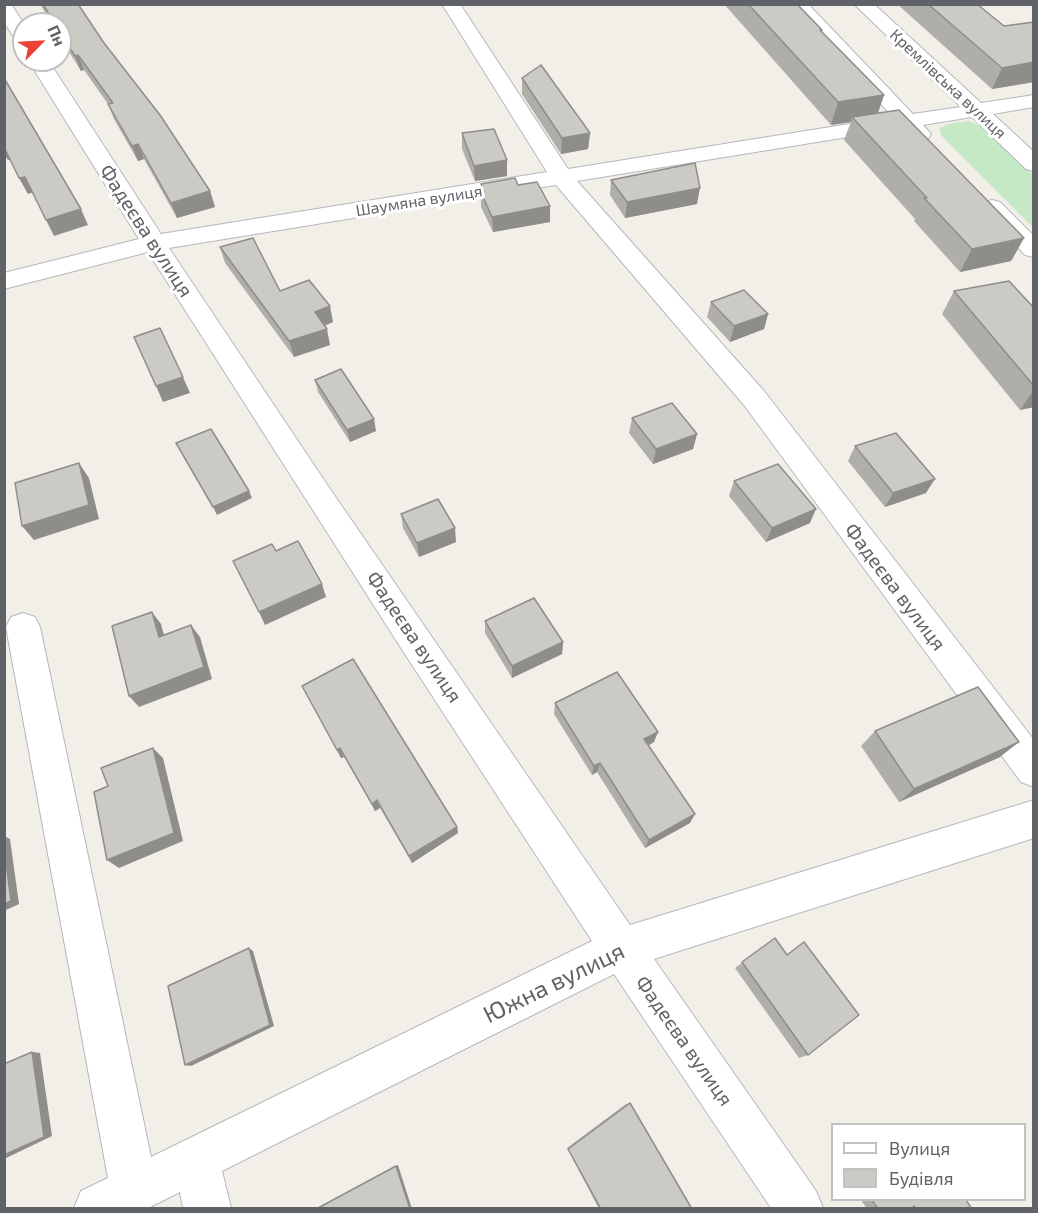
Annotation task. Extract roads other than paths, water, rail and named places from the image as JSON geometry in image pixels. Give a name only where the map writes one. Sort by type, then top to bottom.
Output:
[{"type":"street","name":"Фадеєва вулиця","points":[[451,4],[562,178],[754,398],[1034,770]]},
{"type":"street","points":[[797,4],[933,147]]},
{"type":"street","name":"Кремлівська вулиця","points":[[863,4],[1034,164]]},
{"type":"street","name":"Фадеєва вулиця","points":[[45,72],[152,243],[620,949],[799,1209]]},
{"type":"street","points":[[976,110],[1034,101]]},
{"type":"street","name":"Шаумяна вулиця","points":[[4,281],[152,243],[976,110]]},
{"type":"street","points":[[975,190],[1034,250]]},
{"type":"street","points":[[22,627],[116,1199]]},
{"type":"street","name":"Южна вулиця","points":[[116,1199],[620,949],[1034,819]]},
{"type":"street","points":[[196,1160],[207,1209]]}]
